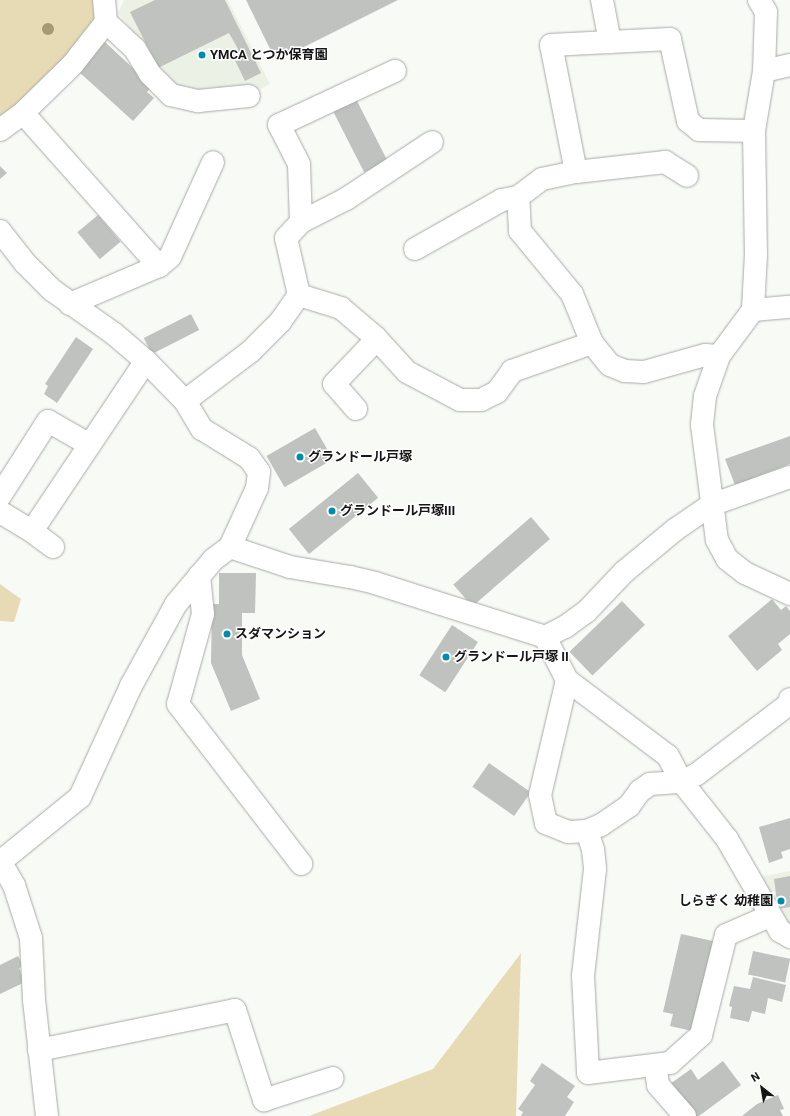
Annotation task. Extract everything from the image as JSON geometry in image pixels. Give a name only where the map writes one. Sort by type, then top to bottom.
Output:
[{"type":"street","points":[[104,0],[106,22],[135,49],[150,74],[171,95],[198,101],[249,96]]},
{"type":"street","points":[[602,0],[610,42]]},
{"type":"street","points":[[759,0],[766,12],[764,71],[754,131],[756,254],[753,310],[719,356],[704,396],[702,425],[711,505],[717,540],[727,559],[745,573],[790,594]]},
{"type":"street","points":[[0,130],[23,113],[73,64],[106,22]]},
{"type":"street","points":[[576,172],[551,45],[670,39],[688,121],[699,130],[754,131]]},
{"type":"street","points":[[764,71],[790,65]]},
{"type":"street","points":[[301,222],[299,164],[279,125],[395,71]]},
{"type":"street","points":[[23,113],[159,266]]},
{"type":"street","points":[[185,401],[251,351],[280,322],[299,295],[286,238],[301,222],[346,199],[432,142]]},
{"type":"street","points":[[70,304],[159,266],[170,257],[213,162]]},
{"type":"street","points":[[415,249],[502,200],[518,196],[542,179],[576,172],[665,162],[687,176]]},
{"type":"street","points":[[518,196],[520,231],[572,294],[592,343],[610,365],[625,371],[644,372],[705,354],[719,356]]},
{"type":"street","points":[[2,238],[52,290],[113,333],[146,361],[185,401],[202,429],[249,458],[260,472],[257,488],[230,547],[214,560],[176,604],[131,686],[80,797],[0,861],[14,885],[31,938],[34,1000],[47,1116]]},
{"type":"street","points":[[299,295],[341,308],[377,339],[407,372],[460,400],[481,400],[497,392],[512,371],[592,343]]},
{"type":"street","points":[[753,310],[790,307]]},
{"type":"street","points":[[356,409],[334,384],[377,339]]},
{"type":"street","points":[[32,531],[146,361]]},
{"type":"street","points":[[0,496],[48,421],[90,445]]},
{"type":"street","points":[[230,547],[290,567],[350,576],[375,583],[545,637],[565,627],[586,612],[624,572],[676,529],[711,505],[790,477]]},
{"type":"street","points":[[0,512],[32,531],[53,546]]},
{"type":"street","points":[[199,576],[203,614],[178,704],[301,864]]},
{"type":"street","points":[[545,637],[567,680],[668,756],[682,782],[727,839],[780,931],[790,937]]},
{"type":"street","points":[[567,680],[540,795],[546,823],[568,832],[587,830],[601,825],[630,806],[640,791],[650,784],[682,782],[696,774],[788,705],[790,699]]},
{"type":"street","points":[[587,830],[593,850],[595,869],[583,976],[588,1073],[670,1063],[701,1035],[726,935],[770,916]]},
{"type":"street","points":[[39,1050],[235,1010],[264,1100],[333,1078]]},
{"type":"street","points":[[655,1065],[658,1085],[684,1116]]},
{"type":"shaded area","points":[[0,0],[95,0],[97,19],[68,60],[0,120]]},
{"type":"shaded area","name":"YMCA とつか保育園","points":[[124,0],[228,0],[270,84],[255,92],[189,93],[166,82],[141,42],[118,13]]},
{"type":"shaded area","points":[[0,584],[21,599],[14,622],[0,621]]},
{"type":"shaded area","name":"しらぎく 幼稚園","points":[[790,871],[790,928],[759,877]]},
{"type":"shaded area","points":[[521,953],[516,1116],[309,1116],[433,1069]]},
{"type":"building","points":[[155,0],[225,0],[261,73],[245,81],[231,52],[238,49],[229,33],[158,68],[130,12]]},
{"type":"building","points":[[246,0],[398,0],[276,61]]},
{"type":"building","points":[[105,42],[152,86],[147,92],[154,98],[133,121],[78,71]]},
{"type":"building","points":[[356,99],[387,160],[364,172],[333,111]]},
{"type":"building","points":[[0,166],[7,173],[0,179]]},
{"type":"building","points":[[98,215],[120,242],[100,259],[77,232]]},
{"type":"building","points":[[191,314],[199,330],[152,354],[144,338]]},
{"type":"building","points":[[76,337],[93,349],[57,403],[44,394],[48,386],[45,384]]},
{"type":"building","name":"グランドール戸塚","points":[[315,428],[333,459],[285,487],[267,456]]},
{"type":"building","points":[[790,436],[790,464],[735,485],[725,459]]},
{"type":"building","name":"グランドール戸塚III","points":[[358,473],[378,498],[309,554],[289,529]]},
{"type":"building","points":[[531,517],[550,539],[472,606],[453,585]]},
{"type":"building","name":"スダマンション","points":[[219,573],[256,573],[255,613],[242,613],[242,655],[260,699],[231,711],[211,663],[212,604],[219,604]]},
{"type":"building","points":[[772,599],[781,610],[786,606],[790,611],[790,634],[778,644],[782,650],[757,671],[728,636]]},
{"type":"building","points":[[622,601],[645,625],[592,675],[569,652]]},
{"type":"building","name":"グランドール戸塚 II","points":[[452,625],[478,642],[445,692],[419,675]]},
{"type":"building","points":[[489,763],[531,792],[514,816],[472,787]]},
{"type":"building","points":[[790,818],[790,849],[781,852],[783,858],[769,863],[759,827]]},
{"type":"building","points":[[790,876],[790,907],[778,909],[774,879]]},
{"type":"building","points":[[681,934],[713,941],[692,1031],[670,1026],[673,1014],[663,1012]]},
{"type":"building","points":[[753,951],[790,959],[785,982],[748,974]]},
{"type":"building","points":[[18,956],[23,966],[19,968],[25,982],[0,994],[0,965]]},
{"type":"building","points":[[753,977],[786,985],[782,1002],[768,998],[765,1014],[752,1011],[749,1022],[730,1018],[732,1007],[729,1006],[734,986],[750,989]]},
{"type":"building","points":[[723,1061],[741,1085],[699,1116],[694,1116],[670,1084],[691,1069],[698,1080]]},
{"type":"building","points":[[542,1063],[575,1086],[567,1097],[574,1102],[565,1116],[521,1116],[523,1112],[518,1109],[535,1085],[530,1081]]},
{"type":"building","points":[[778,1095],[784,1109],[780,1110],[783,1116],[742,1116],[757,1104]]},
{"type":"place","name":"YMCA とつか保育園","points":[[202,55]]},
{"type":"place","name":"グランドール戸塚","points":[[300,457]]},
{"type":"place","name":"グランドール戸塚III","points":[[332,511]]},
{"type":"place","name":"スダマンション","points":[[227,634]]},
{"type":"place","name":"グランドール戸塚 II","points":[[446,657]]},
{"type":"place","name":"しらぎく 幼稚園","points":[[781,901]]}]
